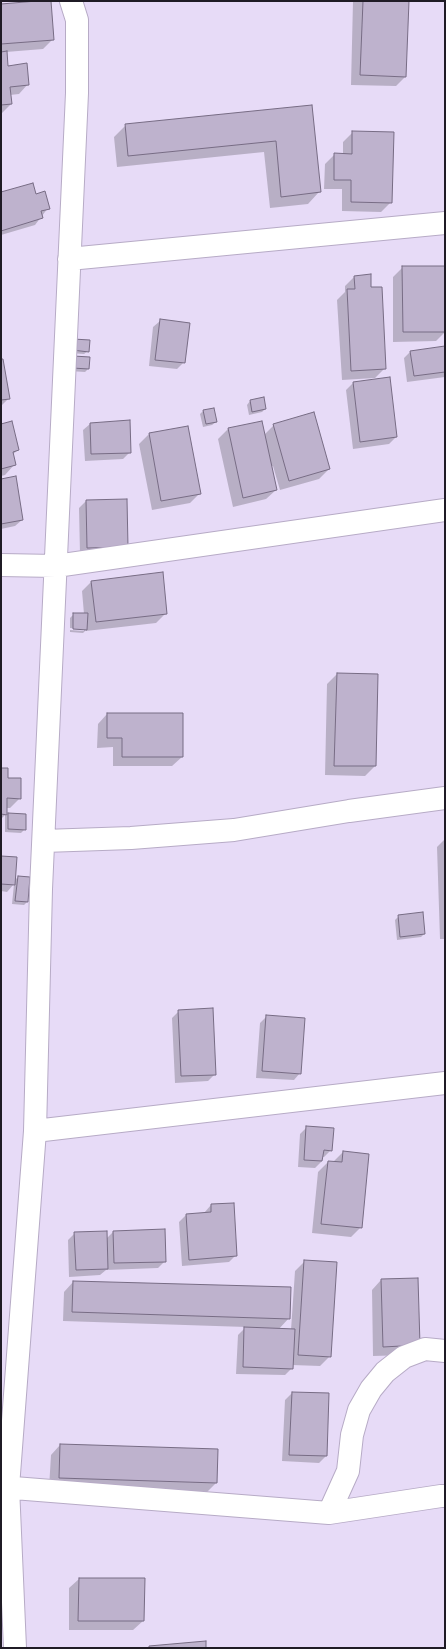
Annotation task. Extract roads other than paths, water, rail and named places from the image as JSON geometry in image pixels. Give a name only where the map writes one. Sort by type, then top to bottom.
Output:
[{"type":"street","points":[[15,1648],[5,1487],[35,1131],[44,841],[77,93],[77,20],[71,1]]},
{"type":"street","points":[[69,259],[445,223]]},
{"type":"street","points":[[1,565],[56,566],[445,510]]},
{"type":"street","points":[[44,841],[131,838],[234,830],[349,811],[445,798]]},
{"type":"street","points":[[35,1131],[445,1083]]},
{"type":"street","points":[[329,1513],[348,1471],[352,1435],[359,1410],[371,1389],[385,1372],[404,1357],[425,1350],[445,1351]]},
{"type":"street","points":[[5,1487],[329,1513],[445,1496]]}]
